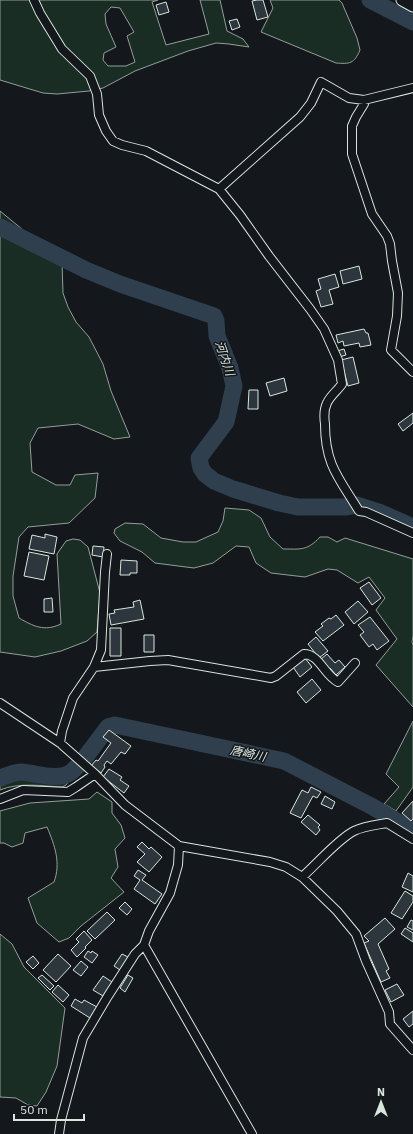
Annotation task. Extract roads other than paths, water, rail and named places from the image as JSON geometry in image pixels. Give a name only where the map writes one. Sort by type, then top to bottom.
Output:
[{"type":"street","points":[[34,0],[40,14],[62,49],[90,76],[97,94],[99,115],[106,131],[114,141],[122,145],[146,151],[219,189],[310,309],[324,329],[338,360],[342,384],[327,402],[324,414],[326,450],[331,465],[339,481],[359,511],[378,516],[413,533]]},
{"type":"street","points":[[402,0],[413,6]]},
{"type":"street","points":[[219,189],[300,117],[311,103],[321,82],[349,98],[364,100],[413,88]]},
{"type":"street","points":[[364,100],[364,104],[352,126],[352,154],[372,214],[387,236],[390,244],[398,293],[391,350],[413,372]]},
{"type":"street","points":[[60,743],[62,731],[73,698],[94,668],[101,650],[107,554]]},
{"type":"street","points":[[94,668],[168,660],[271,678],[276,676],[304,654],[310,654],[332,680],[338,682],[355,663]]},
{"type":"street","points":[[0,704],[60,743],[95,774],[125,805],[179,846],[270,862],[286,867],[302,877],[337,911],[356,934],[366,961],[389,1012],[390,1024],[413,1050]]},
{"type":"street","points":[[0,799],[23,790],[68,792],[95,774]]},
{"type":"street","points":[[302,877],[353,831],[387,823],[413,839]]},
{"type":"street","points":[[59,1134],[61,1120],[83,1038],[135,954],[144,946],[149,931],[170,893],[178,865],[179,846]]},
{"type":"street","points":[[144,946],[252,1134]]},
{"type":"waterway","points":[[370,0],[413,22]]},
{"type":"waterway","name":"河内川","points":[[0,227],[86,270],[120,284],[214,316],[216,321],[217,336],[230,368],[234,386],[226,422],[199,458],[201,468],[205,474],[214,481],[233,489],[279,503],[298,507],[345,507],[357,505],[379,512],[413,527]]},
{"type":"waterway","name":"唐崎川","points":[[84,759],[108,727],[115,725],[284,761],[373,807],[413,831]]},
{"type":"waterway","name":"唐崎川","points":[[0,778],[13,773],[21,772],[46,776],[59,776],[70,773],[79,765]]}]
